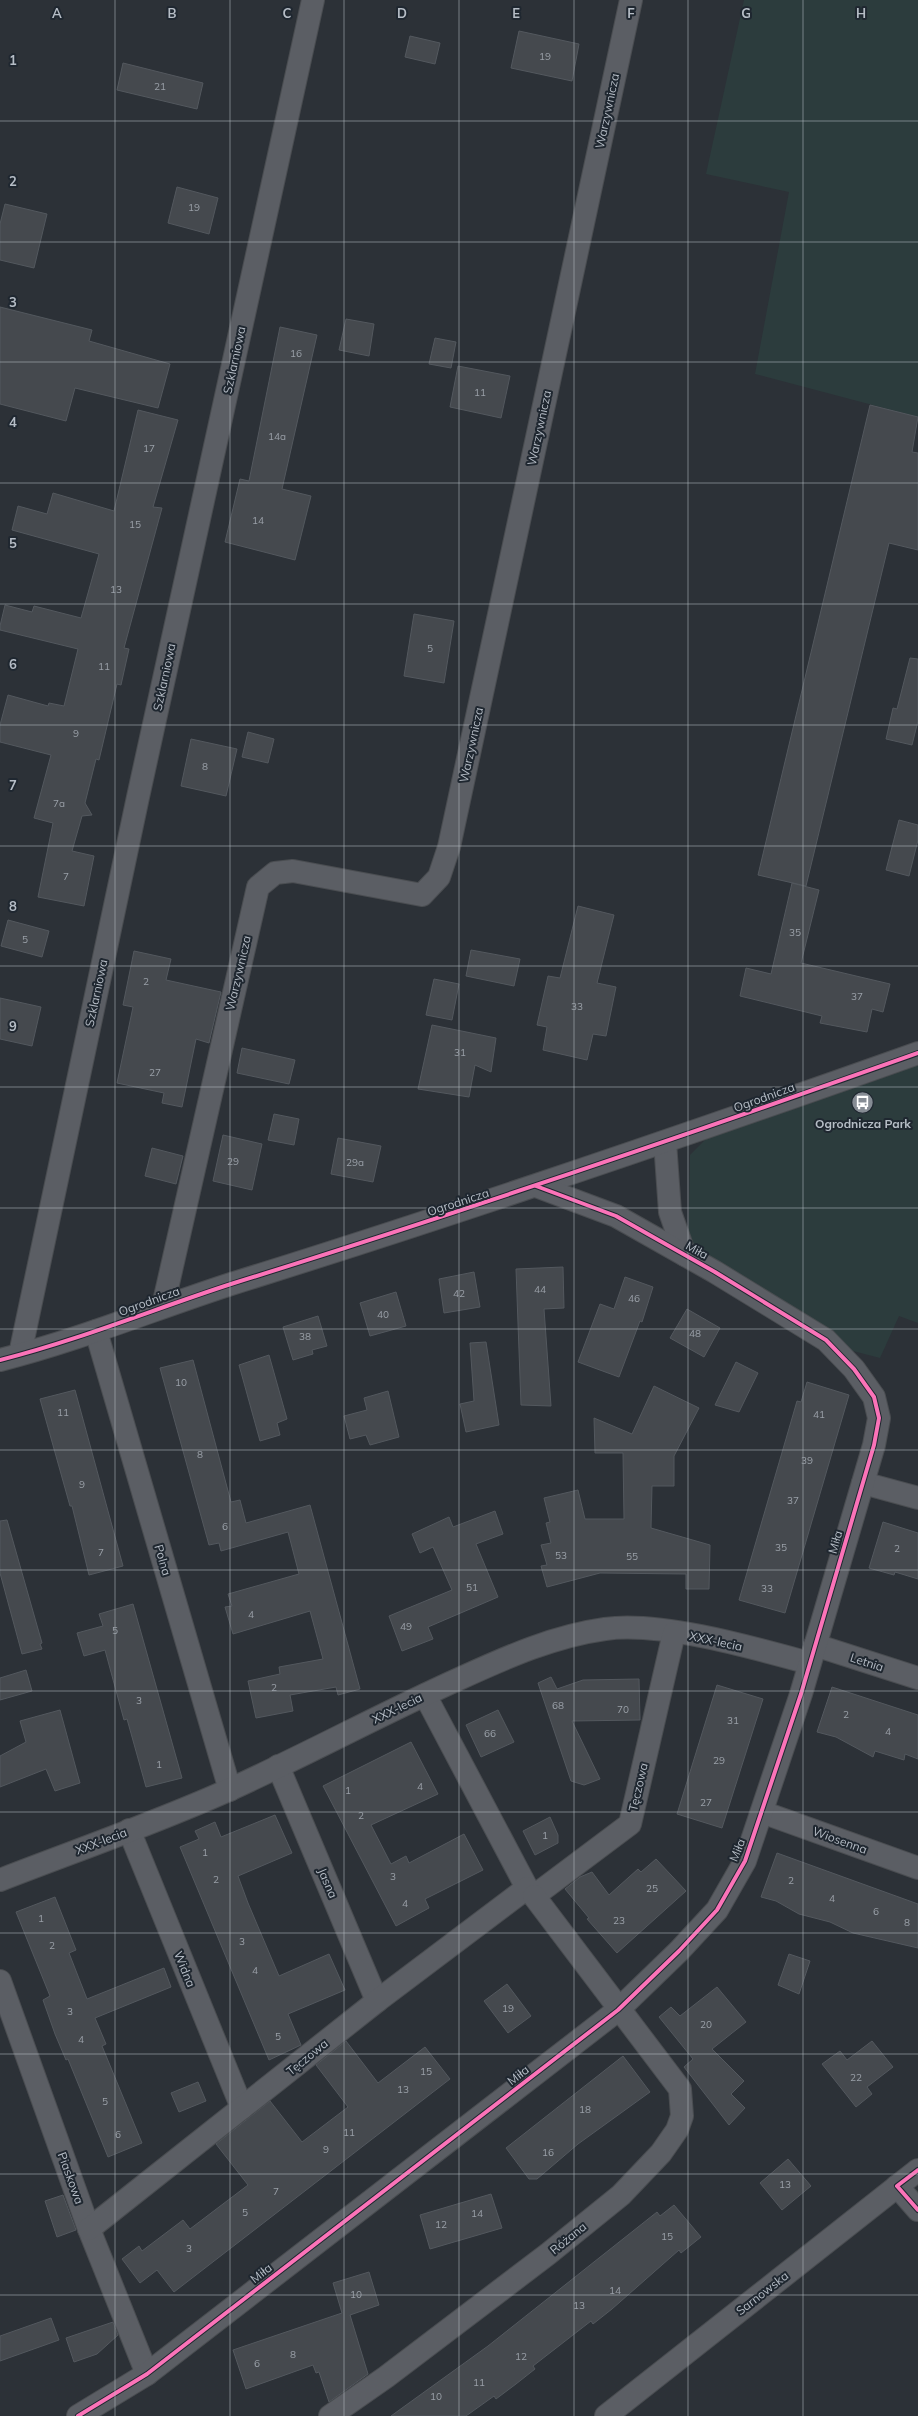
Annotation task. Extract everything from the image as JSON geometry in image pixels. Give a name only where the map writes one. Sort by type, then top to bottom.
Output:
[{"type":"street","name":"Szklarniowa","points":[[10,1357],[140,789],[314,0]]},
{"type":"street","name":"Warzywnicza","points":[[163,1306],[258,886],[275,873],[293,871],[422,895],[439,877],[449,847],[631,0]]},
{"type":"street","name":"Ogrodnicza","points":[[10,1357],[96,1331],[163,1306],[536,1186],[918,1052]]},
{"type":"street","points":[[665,1142],[670,1212],[685,1255]]},
{"type":"street","name":"Miła","points":[[78,2416],[147,2374],[618,2010],[679,1951],[717,1910],[745,1861],[812,1654],[874,1445],[879,1418],[874,1397],[854,1369],[826,1340],[685,1255],[616,1216],[536,1186]]},
{"type":"street","name":"Polna","points":[[96,1331],[230,1790]]},
{"type":"street","points":[[863,1483],[918,1498]]},
{"type":"street","name":"XXX-lecia","points":[[0,1880],[230,1790],[425,1695],[541,1644],[605,1628],[639,1628],[674,1632],[762,1650],[812,1654]]},
{"type":"street","name":"Tęczowa","points":[[89,2229],[377,2000],[530,1892],[630,1824],[674,1632]]},
{"type":"street","name":"Letnia","points":[[812,1654],[918,1678]]},
{"type":"street","points":[[425,1695],[530,1892],[618,2010]]},
{"type":"street","name":"Jasna","points":[[278,1766],[377,2000]]},
{"type":"street","name":"Wiosenna","points":[[762,1812],[918,1868]]},
{"type":"street","name":"Widna","points":[[129,1830],[242,2108]]},
{"type":"street","name":"Piaskowa","points":[[0,1981],[89,2229],[147,2374]]},
{"type":"street","name":"Różana","points":[[330,2416],[386,2377],[523,2273],[621,2195],[661,2152],[677,2130],[682,2116],[683,2103],[680,2089],[618,2010]]},
{"type":"street","name":"Sarnowska","points":[[606,2416],[918,2170]]},
{"type":"street","points":[[897,2186],[918,2210]]},
{"type":"shaded area","points":[[744,0],[918,0],[918,417],[755,374],[789,192],[706,174]]},
{"type":"shaded area","points":[[918,1060],[918,1323],[899,1316],[880,1358],[830,1345],[688,1260],[690,1155],[711,1134]]},
{"type":"building","points":[[519,31],[579,44],[572,81],[511,68]]},
{"type":"building","points":[[410,36],[440,43],[435,64],[405,57]]},
{"type":"building","points":[[123,63],[203,83],[197,109],[117,90]]},
{"type":"building","points":[[177,187],[218,198],[209,234],[168,223]]},
{"type":"building","points":[[5,204],[47,214],[34,268],[0,260],[0,224]]},
{"type":"building","points":[[0,307],[92,330],[89,341],[170,364],[158,408],[75,388],[66,421],[0,404]]},
{"type":"building","points":[[346,319],[374,324],[369,356],[339,350]]},
{"type":"building","points":[[280,327],[317,335],[282,489],[311,496],[295,560],[225,542],[240,479],[249,481]]},
{"type":"building","points":[[435,338],[456,342],[451,368],[429,364]]},
{"type":"building","points":[[458,366],[510,376],[501,418],[450,407]]},
{"type":"building","points":[[870,405],[918,417],[912,452],[918,453],[918,550],[889,543],[806,886],[758,875]]},
{"type":"building","points":[[138,410],[178,420],[153,507],[162,508],[124,648],[129,649],[121,685],[117,684],[99,760],[96,759],[85,803],[92,815],[82,816],[72,851],[94,856],[84,906],[38,897],[53,823],[34,818],[51,755],[0,742],[0,725],[8,695],[48,706],[49,703],[64,706],[78,649],[0,630],[0,626],[5,605],[32,612],[34,606],[81,618],[99,554],[12,530],[18,506],[47,514],[53,493],[114,511]]},
{"type":"building","points":[[414,614],[454,621],[444,683],[404,676]]},
{"type":"building","points":[[910,658],[918,659],[918,721],[912,745],[886,739],[893,708],[897,709]]},
{"type":"building","points":[[248,732],[274,739],[268,763],[242,757]]},
{"type":"building","points":[[191,739],[237,749],[226,796],[181,786]]},
{"type":"building","points":[[899,820],[918,825],[918,840],[909,876],[886,870]]},
{"type":"building","points":[[792,883],[819,890],[801,963],[890,984],[883,1012],[872,1009],[867,1032],[820,1023],[822,1016],[740,996],[746,968],[771,974]]},
{"type":"building","points":[[578,906],[614,915],[597,983],[616,987],[606,1036],[593,1034],[587,1060],[543,1050],[547,1027],[537,1025],[548,976],[560,978]]},
{"type":"building","points":[[8,920],[49,931],[42,957],[1,946]]},
{"type":"building","points":[[471,950],[520,959],[514,986],[466,976]]},
{"type":"building","points":[[134,951],[171,959],[166,980],[221,992],[209,1043],[196,1039],[182,1107],[162,1103],[164,1093],[117,1083],[133,1007],[123,1005]]},
{"type":"building","points":[[434,979],[459,984],[452,1020],[426,1015]]},
{"type":"building","points":[[0,998],[41,1007],[32,1046],[0,1039]]},
{"type":"building","points":[[432,1025],[496,1038],[491,1072],[475,1065],[469,1097],[418,1089]]},
{"type":"building","points":[[242,1048],[295,1060],[289,1084],[237,1073]]},
{"type":"building","points":[[274,1114],[299,1119],[294,1145],[268,1140]]},
{"type":"building","points":[[223,1135],[262,1144],[252,1190],[213,1181]]},
{"type":"building","points":[[338,1138],[381,1146],[373,1182],[331,1174]]},
{"type":"building","points":[[152,1148],[183,1156],[176,1184],[145,1176]]},
{"type":"building","points":[[563,1267],[564,1308],[544,1309],[551,1406],[521,1405],[516,1269]]},
{"type":"building","points":[[474,1272],[480,1307],[444,1313],[439,1279]]},
{"type":"building","points":[[625,1277],[653,1287],[642,1322],[640,1321],[619,1377],[578,1362],[600,1304],[614,1309]]},
{"type":"building","points":[[396,1292],[406,1326],[370,1336],[360,1303]]},
{"type":"building","points":[[687,1309],[720,1328],[704,1357],[670,1338]]},
{"type":"building","points":[[318,1316],[327,1346],[312,1350],[313,1354],[293,1360],[283,1327]]},
{"type":"building","points":[[486,1342],[499,1425],[466,1432],[460,1404],[474,1401],[470,1343]]},
{"type":"building","points":[[269,1355],[287,1419],[277,1423],[280,1435],[260,1441],[239,1365]]},
{"type":"building","points":[[193,1360],[231,1502],[240,1500],[246,1523],[310,1505],[360,1689],[338,1695],[336,1687],[290,1695],[293,1711],[256,1718],[248,1681],[280,1674],[279,1667],[323,1659],[310,1611],[233,1634],[225,1607],[232,1606],[228,1594],[299,1574],[288,1532],[221,1551],[219,1543],[209,1545],[160,1368]]},
{"type":"building","points":[[736,1362],[758,1373],[739,1412],[715,1405]]},
{"type":"building","points":[[807,1382],[849,1395],[785,1613],[739,1600],[797,1401],[801,1402]]},
{"type":"building","points":[[654,1386],[699,1408],[674,1456],[674,1486],[652,1486],[651,1528],[710,1545],[709,1589],[686,1589],[686,1574],[600,1573],[547,1587],[541,1566],[547,1565],[541,1545],[551,1543],[546,1523],[550,1522],[544,1498],[578,1490],[585,1519],[624,1519],[623,1453],[595,1453],[594,1418],[632,1434]]},
{"type":"building","points":[[75,1390],[123,1566],[89,1575],[72,1506],[70,1506],[40,1399]]},
{"type":"building","points":[[388,1391],[399,1437],[370,1445],[366,1435],[350,1439],[344,1416],[367,1410],[364,1398]]},
{"type":"building","points":[[495,1511],[503,1534],[476,1544],[498,1597],[428,1627],[433,1639],[402,1651],[389,1616],[452,1590],[433,1547],[420,1553],[412,1534],[449,1517],[453,1527]]},
{"type":"building","points":[[7,1520],[42,1643],[40,1644],[42,1649],[22,1654],[0,1573],[0,1521]]},
{"type":"building","points":[[883,1522],[918,1533],[918,1579],[895,1572],[894,1575],[869,1568]]},
{"type":"building","points":[[133,1604],[182,1778],[146,1787],[127,1719],[124,1720],[105,1650],[84,1656],[77,1633],[103,1626],[99,1614]]},
{"type":"building","points":[[26,1670],[32,1691],[0,1700],[0,1678]]},
{"type":"building","points":[[551,1677],[557,1689],[583,1680],[639,1679],[640,1720],[572,1721],[600,1779],[584,1785],[571,1781],[538,1683]]},
{"type":"building","points":[[717,1685],[763,1699],[722,1828],[677,1814]]},
{"type":"building","points":[[832,1687],[918,1715],[918,1759],[905,1754],[904,1760],[875,1751],[873,1757],[836,1737],[817,1732]]},
{"type":"building","points":[[60,1710],[80,1783],[55,1791],[46,1769],[0,1787],[0,1756],[26,1742],[20,1721]]},
{"type":"building","points":[[498,1710],[514,1742],[481,1757],[466,1725]]},
{"type":"building","points":[[411,1742],[438,1794],[371,1825],[391,1864],[406,1856],[409,1863],[464,1834],[483,1870],[425,1899],[429,1908],[396,1926],[323,1786]]},
{"type":"building","points":[[275,1815],[292,1853],[238,1876],[248,1903],[279,1976],[329,1954],[345,1990],[288,2014],[301,2045],[269,2060],[180,1847],[199,1839],[195,1831],[215,1822],[221,1837]]},
{"type":"building","points":[[550,1817],[558,1835],[558,1843],[535,1855],[523,1831]]},
{"type":"building","points":[[777,1853],[918,1904],[918,1948],[853,1933],[830,1922],[799,1914],[776,1901],[761,1897]]},
{"type":"building","points":[[656,1859],[686,1891],[617,1953],[587,1919],[589,1918],[565,1889],[580,1877],[592,1872],[609,1895],[638,1869],[641,1872]]},
{"type":"building","points":[[55,1897],[76,1950],[69,1953],[87,1999],[164,1968],[171,1987],[95,2018],[106,2044],[102,2046],[142,2143],[108,2157],[68,2059],[66,2060],[55,2034],[43,2000],[50,1996],[16,1912]]},
{"type":"building","points":[[789,1954],[810,1961],[799,1994],[778,1985]]},
{"type":"building","points":[[507,1984],[531,2016],[508,2033],[484,2001]]},
{"type":"building","points":[[717,1987],[746,2022],[712,2049],[744,2081],[731,2094],[745,2108],[729,2125],[684,2067],[693,2059],[659,2017],[671,2007],[680,2016]]},
{"type":"building","points":[[346,2041],[378,2083],[425,2047],[450,2079],[174,2292],[157,2270],[140,2283],[122,2259],[139,2246],[142,2251],[183,2220],[190,2229],[248,2185],[216,2144],[270,2101],[302,2142],[348,2107],[316,2065]]},
{"type":"building","points":[[872,2041],[893,2067],[867,2087],[872,2094],[856,2107],[822,2064],[840,2051],[847,2060]]},
{"type":"building","points":[[623,2056],[650,2092],[578,2144],[537,2179],[529,2179],[506,2148]]},
{"type":"building","points":[[198,2082],[206,2101],[179,2112],[171,2093]]},
{"type":"building","points":[[788,2159],[811,2186],[782,2210],[760,2183]]},
{"type":"building","points":[[491,2194],[502,2228],[430,2249],[420,2215]]},
{"type":"building","points":[[63,2195],[76,2230],[57,2237],[45,2201]]},
{"type":"building","points":[[674,2205],[701,2237],[681,2253],[679,2250],[612,2309],[593,2324],[591,2321],[533,2366],[535,2369],[496,2399],[494,2396],[466,2416],[391,2416],[488,2346],[657,2212],[660,2216]]},
{"type":"building","points":[[369,2272],[379,2305],[350,2315],[368,2374],[329,2402],[319,2372],[316,2373],[313,2365],[246,2389],[233,2350],[342,2313],[333,2283]]},
{"type":"building","points":[[51,2318],[59,2340],[0,2361],[0,2336]]},
{"type":"building","points":[[113,2322],[118,2335],[97,2354],[74,2362],[66,2338]]},
{"type":"cycle path","points":[[0,1360],[88,1334],[231,1284],[490,1201],[918,1053]]},
{"type":"cycle path","points":[[78,2416],[147,2374],[618,2010],[679,1951],[717,1910],[745,1861],[801,1694],[874,1445],[879,1418],[874,1397],[854,1369],[826,1340],[715,1272],[616,1216],[536,1186]]},
{"type":"cycle path","points":[[918,2170],[897,2186],[918,2210]]},
{"type":"place","name":"Ogrodnicza Park","points":[[863,1102]]}]
